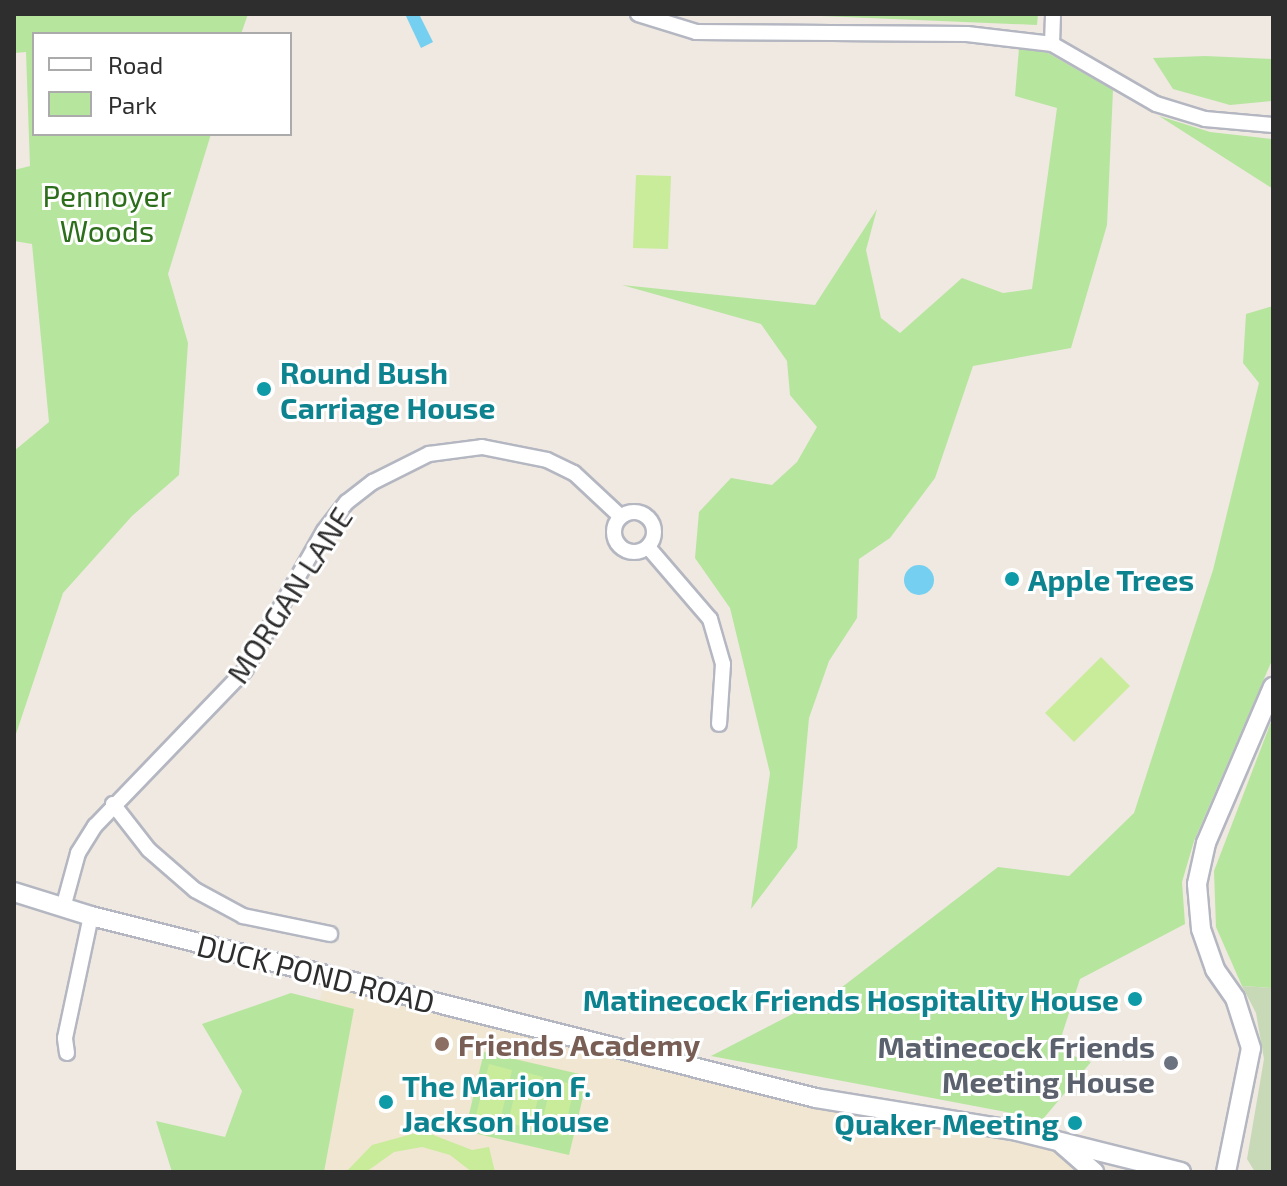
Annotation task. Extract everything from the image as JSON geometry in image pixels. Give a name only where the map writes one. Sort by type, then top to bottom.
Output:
[{"type":"street","points":[[638,14],[696,32],[967,34],[1052,44],[1156,104],[1205,119],[1273,125]]},
{"type":"street","points":[[1052,44],[1053,14]]},
{"type":"street","name":"MORGAN LANE","points":[[63,908],[78,853],[113,804],[245,670],[324,531],[347,502],[401,465],[457,448],[482,447],[547,460],[599,492],[621,517],[634,512],[647,517],[654,535],[648,547],[699,601],[714,630],[724,680],[719,724]]},
{"type":"street","points":[[621,517],[614,533],[618,545],[633,553],[648,547]]},
{"type":"street","points":[[1226,1172],[1251,1048],[1235,998],[1215,969],[1201,929],[1197,884],[1206,843],[1273,687]]},
{"type":"street","points":[[113,804],[149,850],[195,890],[243,916],[330,934]]},
{"type":"street","name":"DUCK POND ROAD","points":[[14,892],[91,916],[816,1098],[1056,1140],[1181,1172]]},
{"type":"street","points":[[67,1053],[65,1038],[91,916]]},
{"type":"street","points":[[1056,1140],[1094,1172]]},
{"type":"shaded area","name":"Friends Academy","points":[[324,982],[1054,1146],[1084,1172],[284,1172]]},
{"type":"green space","name":"Pennoyer Woods","points":[[14,14],[248,14],[242,32],[32,32],[32,136],[210,136],[168,274],[188,343],[179,475],[132,516],[63,593],[14,740],[14,451],[49,422],[32,244],[14,241],[14,170],[30,166],[26,52],[14,53]]},
{"type":"green space","points":[[774,14],[1038,14],[1037,25]]},
{"type":"green space","points":[[1019,48],[1048,53],[1113,90],[1107,225],[1071,348],[973,366],[935,478],[890,538],[859,559],[857,618],[829,661],[809,718],[797,848],[751,909],[770,773],[730,608],[695,558],[699,512],[731,478],[772,485],[797,462],[817,427],[790,395],[787,361],[761,324],[622,285],[815,305],[877,209],[866,250],[881,318],[900,333],[962,278],[1003,293],[1032,289],[1057,108],[1015,96]]},
{"type":"green space","points":[[1205,56],[1273,59],[1273,101],[1230,105],[1173,89],[1153,58]]},
{"type":"green space","points":[[1159,116],[1210,132],[1273,139],[1273,189]]},
{"type":"green space","points":[[636,175],[671,176],[668,249],[633,248]]},
{"type":"green space","points":[[1273,306],[1273,658],[1194,841],[1182,882],[1185,924],[1080,979],[1057,1050],[1091,1062],[1043,1119],[711,1056],[837,991],[998,867],[1069,876],[1134,813],[1213,570],[1259,383],[1243,363],[1246,314]]},
{"type":"green space","points":[[1101,657],[1130,686],[1074,742],[1045,713]]},
{"type":"green space","points":[[1273,717],[1273,988],[1242,986],[1216,927],[1214,871]]},
{"type":"green space","points":[[1242,986],[1273,988],[1273,1172],[1255,1172],[1247,1159],[1264,1059],[1256,1013]]},
{"type":"green space","points":[[291,993],[354,1009],[324,1172],[172,1172],[156,1121],[225,1137],[242,1091],[202,1024]]},
{"type":"green space","points":[[484,1052],[588,1076],[569,1155],[465,1131]]},
{"type":"green space","points":[[489,1064],[512,1070],[500,1121],[476,1115]]},
{"type":"green space","points":[[520,1071],[543,1077],[531,1128],[508,1123]]},
{"type":"green space","points":[[552,1079],[575,1085],[563,1136],[540,1131]]},
{"type":"green space","points":[[423,1131],[472,1150],[489,1147],[495,1172],[472,1172],[450,1155],[422,1147],[394,1152],[366,1172],[346,1172],[372,1145]]},
{"type":"water","points":[[405,14],[419,14],[433,42],[421,48]]},
{"type":"water","points":[[919,565],[930,569],[934,580],[930,591],[919,595],[908,591],[904,580],[908,569]]},
{"type":"place","name":"Round Bush Carriage House","points":[[264,389]]},
{"type":"place","name":"Apple Trees","points":[[1012,579]]},
{"type":"place","name":"Matinecock Friends Hospitality House","points":[[1135,999]]},
{"type":"place","name":"Friends Academy","points":[[442,1044]]},
{"type":"place","name":"Matinecock Friends Meeting House","points":[[1171,1063]]},
{"type":"place","name":"The Marion F. Jackson House","points":[[386,1102]]},
{"type":"place","name":"Quaker Meeting","points":[[1075,1123]]}]
